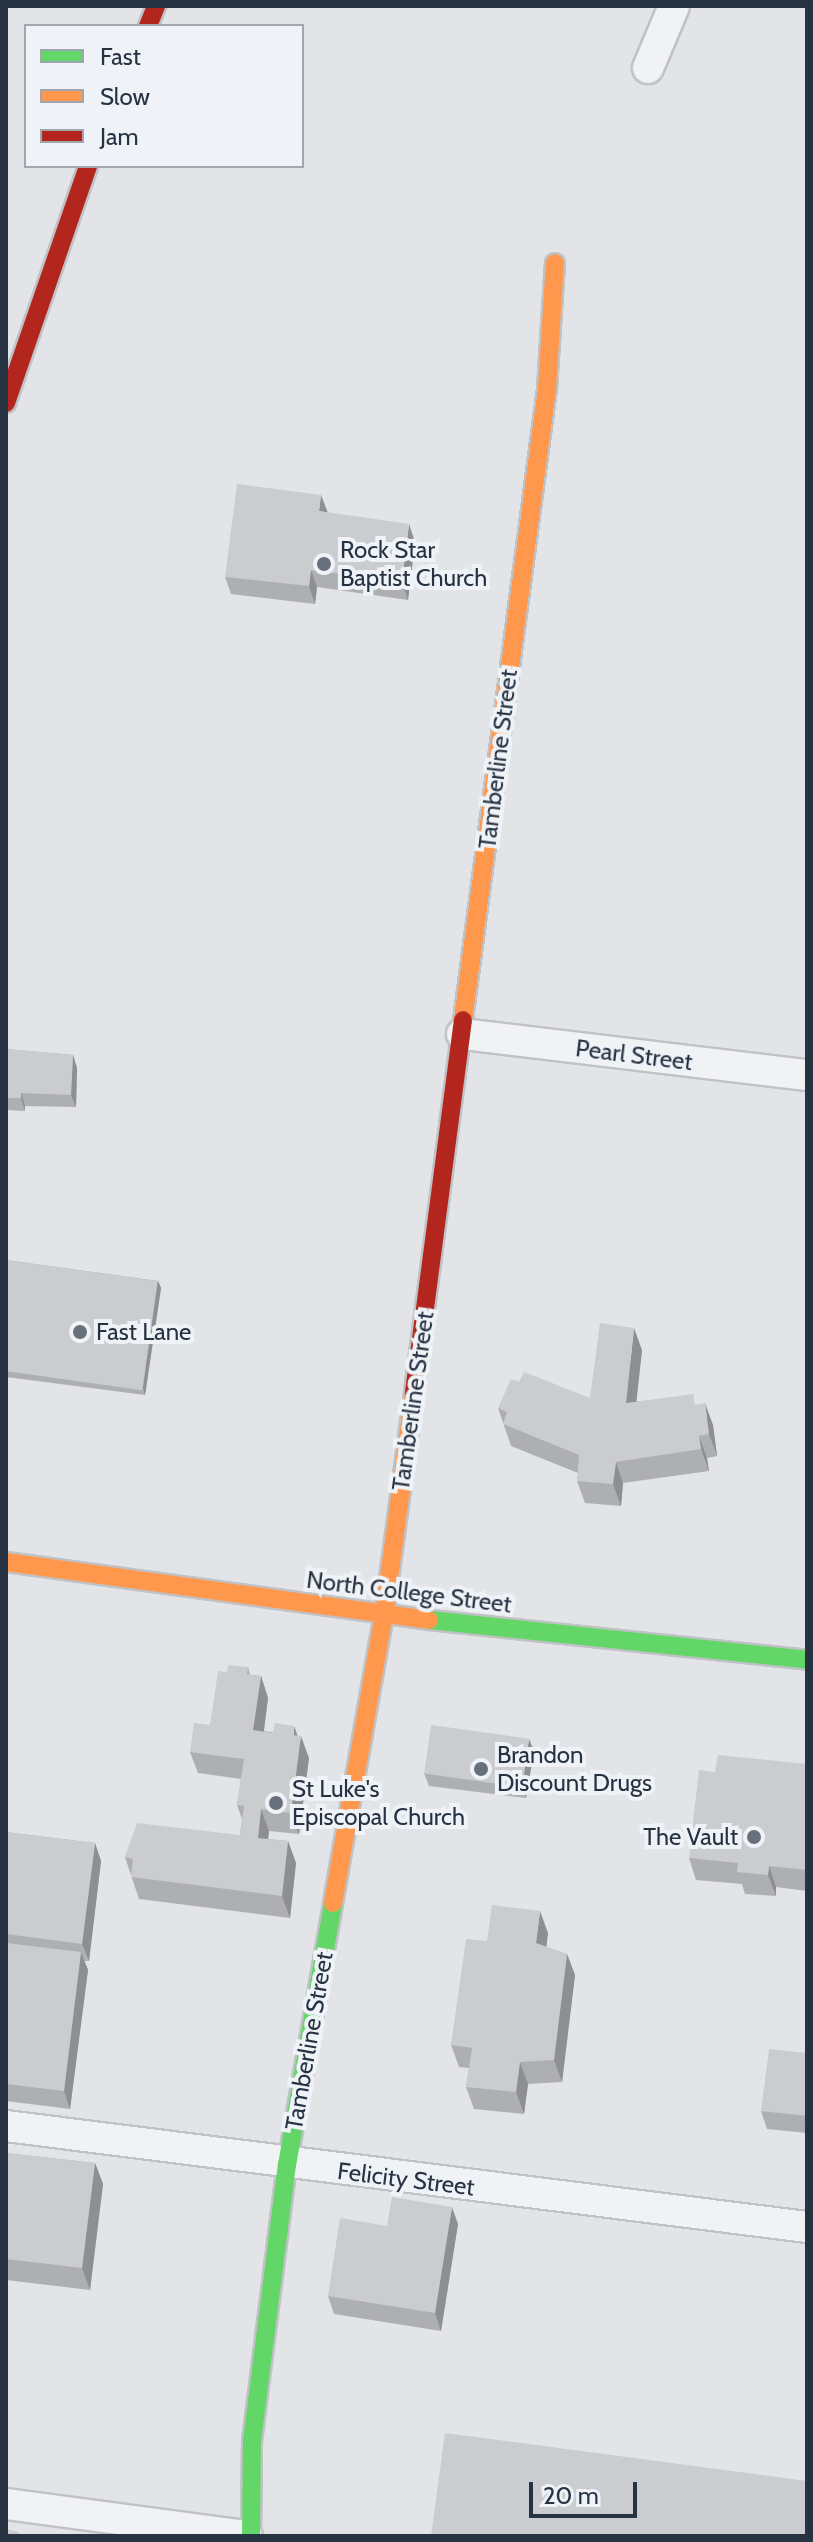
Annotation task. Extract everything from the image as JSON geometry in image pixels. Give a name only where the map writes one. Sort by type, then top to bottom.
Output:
[{"type":"street","points":[[648,68],[674,6]]},
{"type":"street","points":[[6,403],[34,311],[87,168]]},
{"type":"street","name":"Tamberline Street","points":[[249,2536],[252,2441],[287,2165],[384,1615],[547,389],[555,263]]},
{"type":"street","name":"Pearl Street","points":[[462,1034],[807,1075]]},
{"type":"street","name":"North College Street","points":[[6,1562],[384,1615],[807,1660]]},
{"type":"street","name":"Felicity Street","points":[[6,2126],[287,2165],[807,2227]]},
{"type":"street","points":[[6,2504],[249,2536]]},
{"type":"building","name":"Rock Star Baptist Church","points":[[237,484],[321,495],[319,511],[409,524],[402,582],[311,570],[309,586],[225,577]]},
{"type":"building","points":[[6,1049],[73,1055],[71,1095],[21,1093],[21,1098],[6,1098]]},
{"type":"building","name":"Fast Lane","points":[[6,1260],[158,1281],[142,1390],[6,1371]]},
{"type":"building","points":[[600,1323],[634,1328],[626,1403],[694,1394],[694,1405],[705,1403],[709,1434],[699,1436],[701,1449],[616,1462],[613,1484],[577,1481],[579,1455],[503,1424],[507,1412],[498,1408],[511,1379],[519,1382],[524,1372],[590,1398]]},
{"type":"building","name":"St Luke's Episcopal Church","points":[[228,1665],[248,1667],[247,1674],[261,1676],[253,1730],[273,1733],[275,1723],[294,1726],[293,1735],[301,1736],[291,1813],[261,1809],[258,1838],[288,1841],[282,1896],[131,1877],[133,1859],[125,1857],[137,1823],[240,1835],[244,1806],[237,1805],[244,1759],[190,1752],[194,1723],[210,1725],[218,1671],[227,1672]]},
{"type":"building","name":"Brandon Discount Drugs","points":[[431,1725],[529,1739],[522,1787],[424,1774]]},
{"type":"building","name":"The Vault","points":[[718,1755],[807,1764],[807,1870],[769,1866],[768,1875],[737,1872],[738,1863],[689,1858],[699,1770],[715,1772]]},
{"type":"building","points":[[6,1832],[95,1843],[82,1944],[6,1934]]},
{"type":"building","points":[[492,1905],[540,1911],[536,1943],[567,1954],[554,2060],[520,2062],[516,2092],[466,2087],[472,2048],[451,2045],[466,1939],[487,1941]]},
{"type":"building","points":[[6,1943],[81,1952],[64,2091],[6,2084]]},
{"type":"building","points":[[769,2049],[807,2053],[807,2116],[761,2111]]},
{"type":"building","points":[[6,2153],[95,2163],[82,2268],[6,2259]]},
{"type":"building","points":[[392,2197],[452,2207],[435,2313],[328,2296],[340,2218],[387,2226]]},
{"type":"building","points":[[445,2433],[807,2481],[807,2536],[431,2536]]},
{"type":"building","points":[[6,2529],[19,2532],[19,2536],[6,2536]]},
{"type":"traffic: fast","points":[[429,1620],[807,1660]]},
{"type":"traffic: fast","points":[[251,2536],[252,2441],[287,2165],[333,1903]]},
{"type":"traffic: slow","points":[[463,1020],[547,389],[555,263]]},
{"type":"traffic: slow","points":[[333,1903],[384,1615],[414,1392]]},
{"type":"traffic: slow","points":[[6,1562],[429,1620]]},
{"type":"traffic: jam","points":[[149,24],[156,6]]},
{"type":"traffic: jam","points":[[6,403],[87,168]]},
{"type":"traffic: jam","points":[[414,1392],[463,1020]]},
{"type":"place","name":"Rock Star Baptist Church","points":[[324,564]]},
{"type":"place","name":"Fast Lane","points":[[80,1332]]},
{"type":"place","name":"Brandon Discount Drugs","points":[[481,1769]]},
{"type":"place","name":"St Luke's Episcopal Church","points":[[276,1803]]},
{"type":"place","name":"The Vault","points":[[754,1837]]}]
